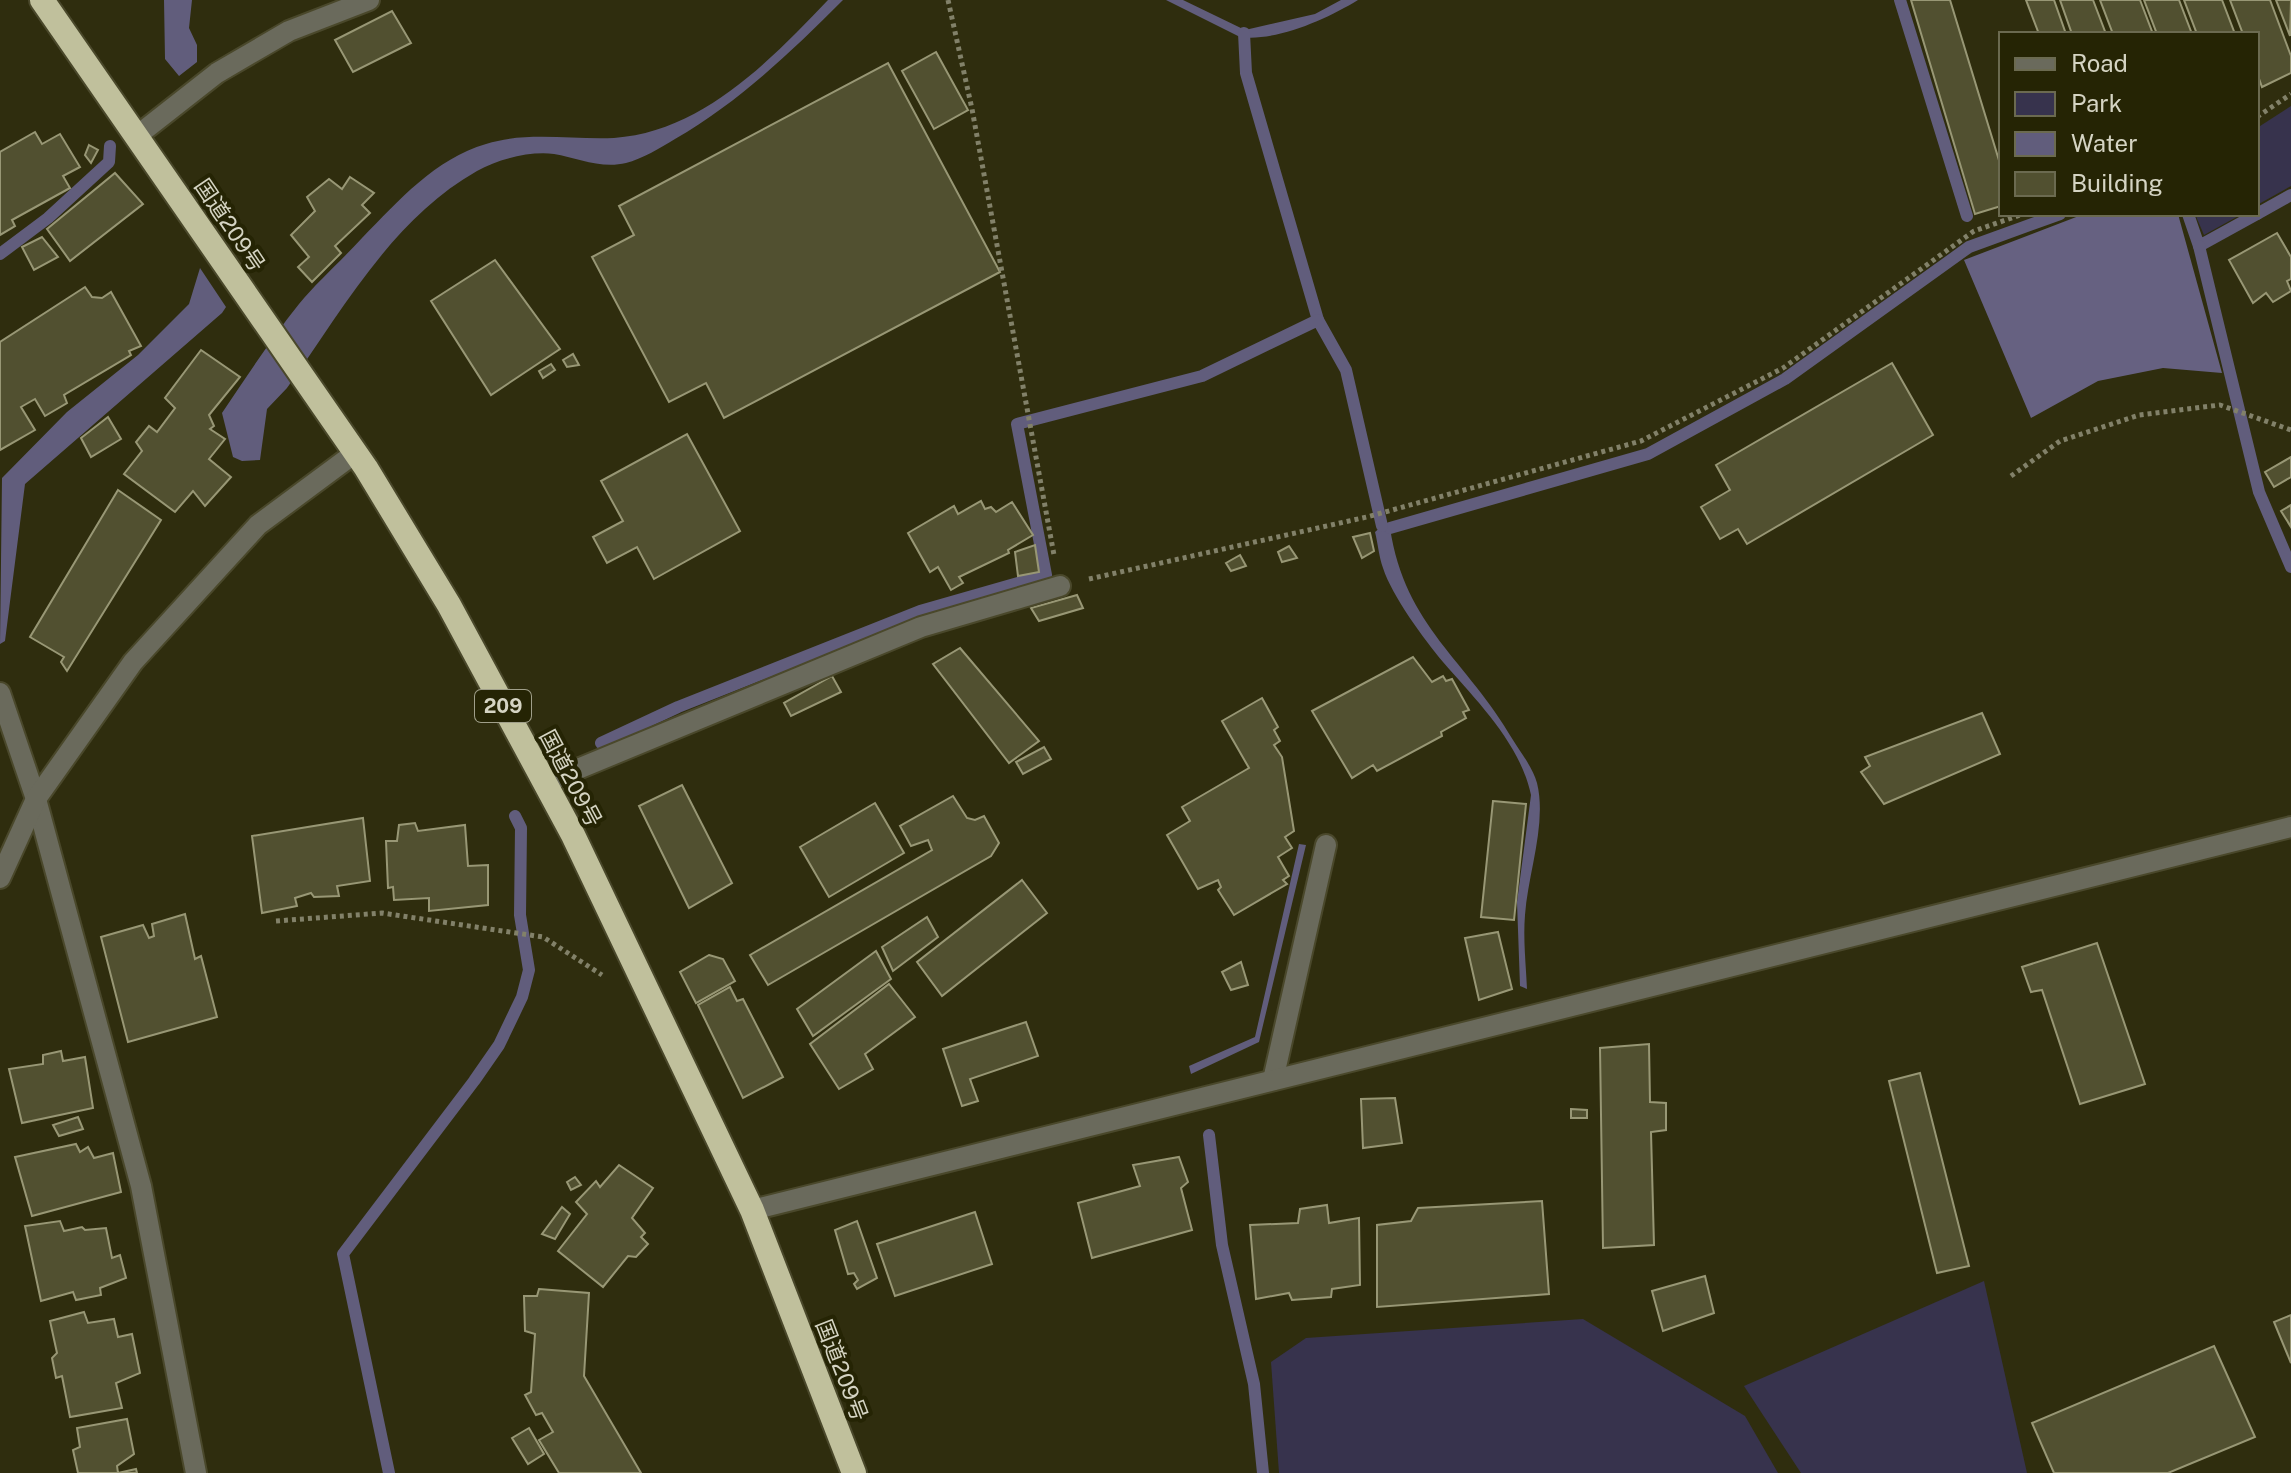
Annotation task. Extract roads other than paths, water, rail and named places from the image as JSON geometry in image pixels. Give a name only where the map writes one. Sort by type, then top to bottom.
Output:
[{"type":"highway","name":"国道209号","points":[[42,0],[355,453],[449,605],[573,835],[752,1210],[854,1473]]},
{"type":"street","points":[[138,135],[217,73],[289,31],[369,0]]},
{"type":"street","points":[[0,878],[36,799],[133,662],[258,525],[355,453]]},
{"type":"street","points":[[544,783],[921,627],[1060,586]]},
{"type":"street","points":[[0,693],[36,799],[141,1186],[196,1473]]},
{"type":"street","points":[[752,1210],[2291,827]]},
{"type":"street","points":[[1273,1080],[1326,845]]},
{"type":"water","points":[[164,0],[192,0],[189,28],[197,45],[197,62],[179,76],[165,59]]},
{"type":"water","points":[[828,0],[843,0],[743,92],[698,125],[651,153],[626,163],[607,165],[554,154],[525,155],[485,167],[447,191],[394,240],[349,298],[287,388],[267,409],[260,460],[242,461],[233,457],[222,413],[269,344],[314,287],[434,170],[468,151],[501,140],[533,137],[614,138],[646,133],[677,122],[733,89],[783,46]]},
{"type":"water","points":[[1166,0],[1183,0],[1245,30],[1315,14],[1341,0],[1358,0],[1301,28],[1254,38],[1240,37]]},
{"type":"water","points":[[200,268],[226,307],[222,313],[25,484],[5,641],[0,644],[2,478],[67,412],[138,355],[189,304]]},
{"type":"water","points":[[1382,526],[1390,528],[1409,592],[1423,617],[1495,712],[1530,766],[1537,783],[1540,815],[1524,924],[1527,989],[1520,986],[1517,902],[1531,795],[1507,740],[1427,642],[1387,579],[1375,532]]},
{"type":"water","points":[[1299,844],[1306,845],[1259,1042],[1191,1074],[1189,1066],[1255,1037]]},
{"type":"waterway","points":[[1900,0],[1967,216]]},
{"type":"waterway","points":[[1244,33],[1246,73],[1318,320]]},
{"type":"waterway","points":[[0,254],[48,218],[109,162],[110,146]]},
{"type":"waterway","points":[[2259,213],[2291,195]]},
{"type":"waterway","points":[[1390,528],[1648,454],[1785,379],[1969,247],[2054,216]]},
{"type":"waterway","points":[[2189,216],[2199,246],[2253,216]]},
{"type":"waterway","points":[[2199,246],[2259,492],[2291,567]]},
{"type":"waterway","points":[[601,743],[678,707],[920,611],[1046,575],[1017,424],[1202,376],[1318,320],[1346,370],[1382,526]]},
{"type":"waterway","points":[[389,1473],[343,1254],[474,1081],[499,1045],[522,997],[529,970],[520,915],[521,828],[515,816]]},
{"type":"waterway","points":[[1209,1135],[1222,1245],[1254,1384],[1263,1473]]}]
